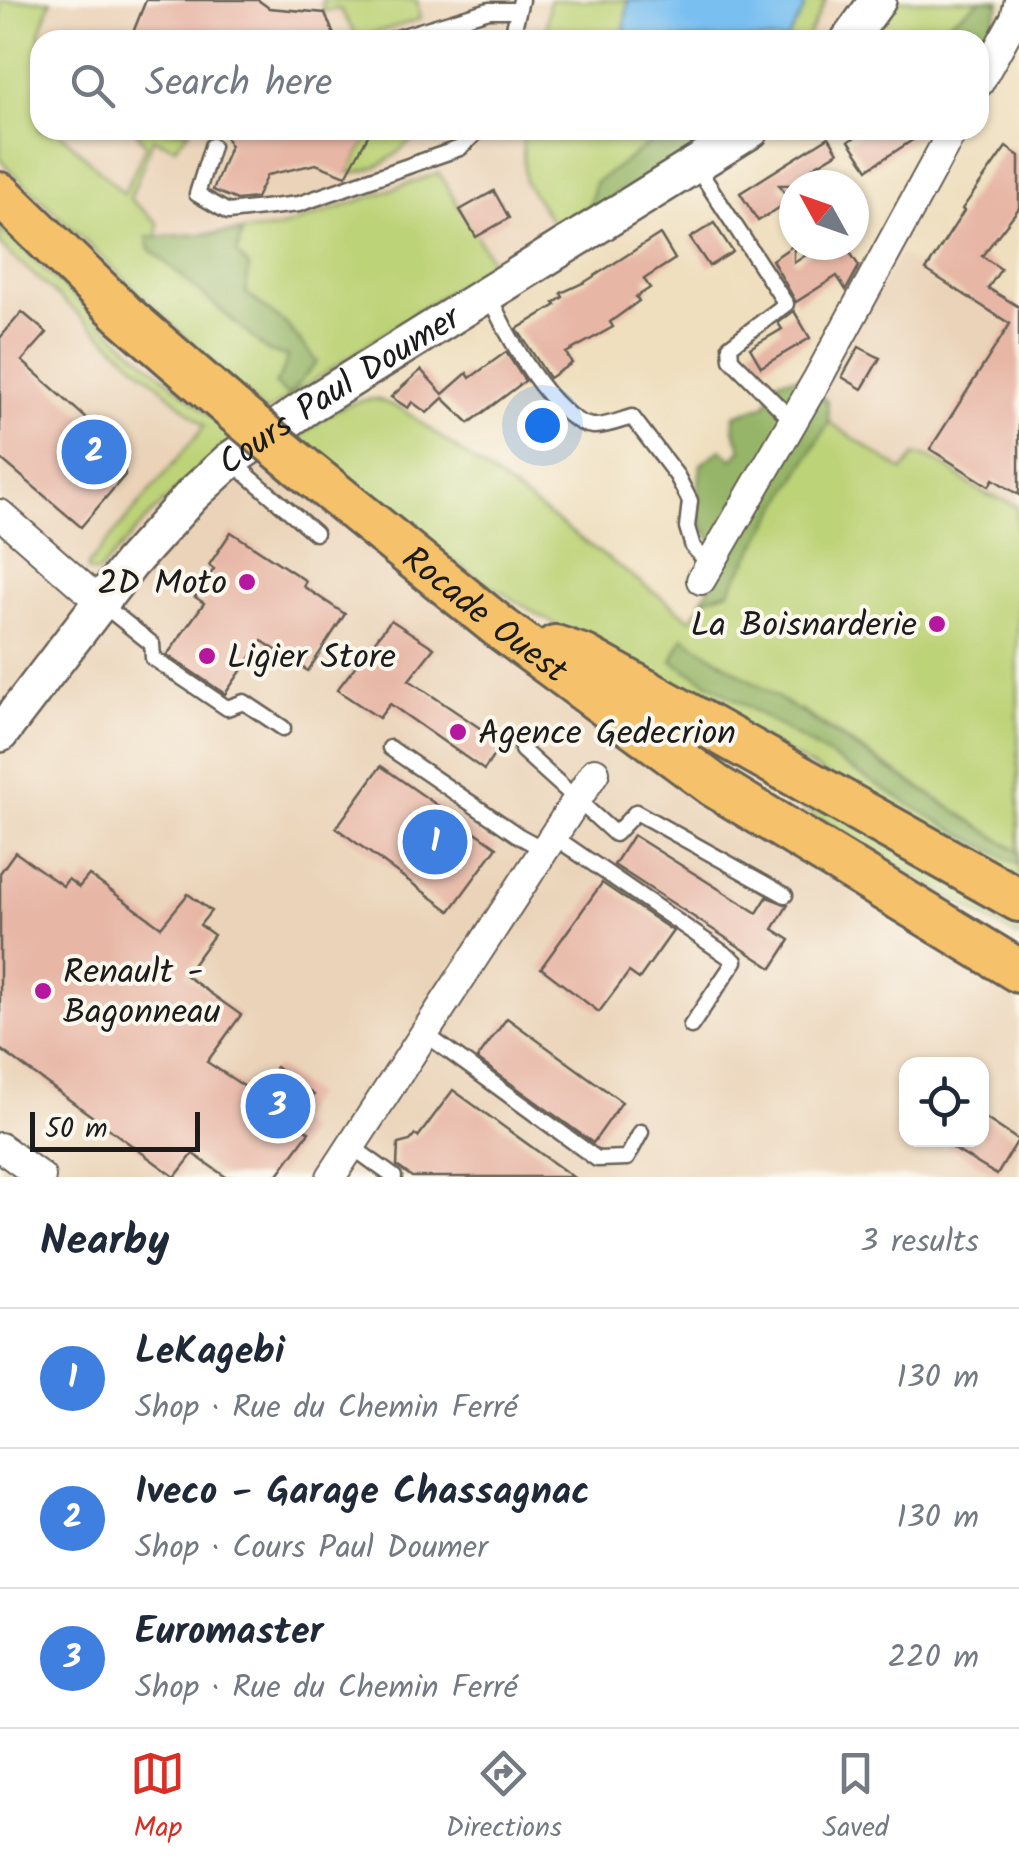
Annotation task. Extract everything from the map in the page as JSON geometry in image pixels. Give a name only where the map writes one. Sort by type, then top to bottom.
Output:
[{"type":"main road","name":"Rocade Ouest","points":[[0,194],[124,315],[298,464],[502,629],[715,786],[1019,971]]},
{"type":"main road","points":[[502,629],[586,657],[1019,900]]},
{"type":"street","points":[[838,30],[851,0]]},
{"type":"street","points":[[856,30],[878,0]]},
{"type":"street","points":[[989,65],[1015,18],[1019,1]]},
{"type":"street","name":"Cours Paul Doumer","points":[[0,734],[100,601],[173,515],[230,460],[311,404],[736,140]]},
{"type":"street","points":[[706,573],[948,140]]},
{"type":"street","points":[[0,514],[100,601]]},
{"type":"street","points":[[331,1177],[595,772]]},
{"type":"street","points":[[0,1146],[41,1177]]},
{"type":"lane","points":[[423,30],[519,5],[514,30]]},
{"type":"lane","points":[[212,146],[197,194],[228,212],[299,204],[460,148],[469,140]]},
{"type":"lane","points":[[696,166],[786,304],[730,346],[731,360],[793,421]]},
{"type":"lane","points":[[488,294],[526,368],[574,418],[592,426],[632,418],[677,476],[690,501],[687,527],[706,573]]},
{"type":"lane","points":[[230,460],[315,533]]},
{"type":"lane","points":[[100,601],[152,644],[153,658],[227,708],[244,702],[283,728]]},
{"type":"lane","points":[[390,748],[519,836],[548,842],[734,961],[691,1026]]},
{"type":"lane","points":[[522,750],[615,834],[636,812],[785,895]]},
{"type":"lane","points":[[424,1034],[598,1160],[627,1158],[641,1132]]},
{"type":"lane","points":[[352,1146],[394,1177]]},
{"type":"shaded area","points":[[0,0],[879,0],[853,30],[30,30],[30,140],[739,140],[261,449],[1019,992],[1019,1177],[0,1177]]},
{"type":"shaded area","points":[[900,254],[1019,332],[1019,862],[672,661],[702,600]]},
{"type":"green space","points":[[0,0],[51,0],[41,30],[30,30],[30,140],[67,140],[124,194],[146,145],[142,140],[153,140],[130,199],[158,223],[157,237],[277,229],[439,173],[492,262],[265,413],[0,160]]},
{"type":"green space","points":[[322,0],[417,0],[420,19],[384,30],[353,30],[340,9],[324,11]]},
{"type":"green space","points":[[549,0],[826,0],[811,30],[547,30]]},
{"type":"green space","points":[[893,0],[1000,0],[999,6],[960,30],[877,30]]},
{"type":"green space","points":[[981,0],[994,0],[999,6],[989,30],[938,30]]},
{"type":"green space","points":[[156,140],[181,140],[175,147]]},
{"type":"green space","points":[[366,140],[412,140],[378,166],[348,173]]},
{"type":"green space","points":[[523,140],[683,140],[556,228],[525,182]]},
{"type":"green space","points":[[654,140],[706,140],[596,211],[590,205],[595,183]]},
{"type":"green space","points":[[0,228],[116,336],[237,438],[151,514],[98,573],[88,571],[88,565],[205,426],[0,245]]},
{"type":"green space","points":[[242,232],[237,254],[249,267],[246,293],[286,324],[317,362],[288,396],[275,385],[287,356],[269,352],[150,249],[147,237]]},
{"type":"green space","points":[[799,377],[827,401],[829,422],[729,591],[702,600],[727,556],[707,534],[699,515],[701,464],[721,449],[733,459],[742,449],[734,430],[735,415],[765,405],[778,380]]},
{"type":"green space","points":[[376,399],[402,409],[691,619],[829,422],[903,471],[915,455],[925,457],[986,494],[1017,506],[1019,852],[799,709],[924,813],[1019,865],[1019,882],[540,616],[455,563],[297,439],[343,407]]},
{"type":"green space","points":[[683,637],[1019,852],[1019,865],[924,813],[672,661]]},
{"type":"green space","points":[[675,721],[1019,914],[1019,938],[814,816]]},
{"type":"water","points":[[628,0],[804,0],[804,10],[793,30],[624,30]]},
{"type":"building","points":[[146,0],[258,0],[269,8],[325,13],[332,30],[134,30]]},
{"type":"building","points":[[227,140],[366,140],[346,176],[316,164],[267,175],[256,198],[237,200],[213,190],[230,146]]},
{"type":"building","points":[[824,140],[831,140],[838,152],[813,167],[815,170],[779,170],[779,208],[758,221],[740,193]]},
{"type":"building","points":[[851,140],[913,140],[868,169]]},
{"type":"building","points":[[1006,147],[1019,156],[1019,208],[982,256],[1001,269],[988,288],[1019,307],[1019,495],[993,479],[989,486],[930,449],[1010,324],[926,270],[962,209]]},
{"type":"building","points":[[494,191],[509,218],[476,237],[460,210]]},
{"type":"building","points":[[714,223],[733,252],[709,266],[690,238]]},
{"type":"building","points":[[660,234],[675,259],[644,279],[650,288],[610,322],[613,327],[566,353],[572,363],[549,378],[517,329],[556,305],[563,297],[561,293]]},
{"type":"building","points":[[779,255],[779,260],[794,263],[855,260],[859,266],[846,290],[837,276],[796,302],[772,260]]},
{"type":"building","points":[[794,311],[810,338],[761,367],[750,348],[782,329],[778,323]]},
{"type":"building","points":[[22,312],[47,333],[22,361],[123,451],[125,475],[81,527],[0,458],[0,338]]},
{"type":"building","points":[[859,347],[880,358],[862,389],[842,377]]},
{"type":"building","points":[[506,352],[525,381],[469,423],[443,398],[427,413],[412,402],[408,408],[391,397],[421,370],[443,394],[467,373],[470,378]]},
{"type":"building","points":[[231,532],[306,581],[303,586],[345,614],[308,671],[262,641],[225,694],[167,655],[204,603],[195,597],[214,569],[209,565]]},
{"type":"building","points":[[391,620],[434,648],[409,680],[502,743],[484,770],[390,704],[379,718],[337,690]]},
{"type":"building","points":[[381,766],[497,847],[450,911],[336,828]]},
{"type":"building","points":[[633,835],[757,913],[767,897],[788,905],[773,929],[790,940],[772,968],[614,865]]},
{"type":"building","points":[[15,852],[63,886],[68,879],[79,887],[89,875],[161,927],[188,894],[211,911],[200,925],[214,935],[185,975],[241,1015],[207,1062],[256,1094],[276,1067],[314,1095],[295,1122],[309,1132],[276,1177],[226,1177],[193,1154],[175,1177],[0,1049],[0,873]]},
{"type":"building","points":[[602,883],[673,931],[639,979],[629,972],[599,1012],[541,968]]},
{"type":"building","points":[[507,1018],[622,1102],[593,1143],[477,1059]]},
{"type":"building","points":[[453,1090],[573,1177],[412,1177],[397,1166],[398,1144],[418,1137]]},
{"type":"building","points":[[989,1121],[1018,1140],[997,1175],[951,1147],[989,1147]]},
{"type":"place","name":"Iveco - Garage Chassagnac","points":[[94,452]]},
{"type":"place","name":"2D Moto","points":[[247,582]]},
{"type":"place","name":"La Boisnarderie","points":[[937,624]]},
{"type":"place","name":"Ligier Store","points":[[207,656]]},
{"type":"place","name":"Agence Gedecrion","points":[[458,732]]},
{"type":"place","name":"LeKagebi","points":[[435,842]]},
{"type":"place","name":"Renault - Bagonneau","points":[[43,991]]},
{"type":"place","name":"Euromaster","points":[[278,1106]]}]
